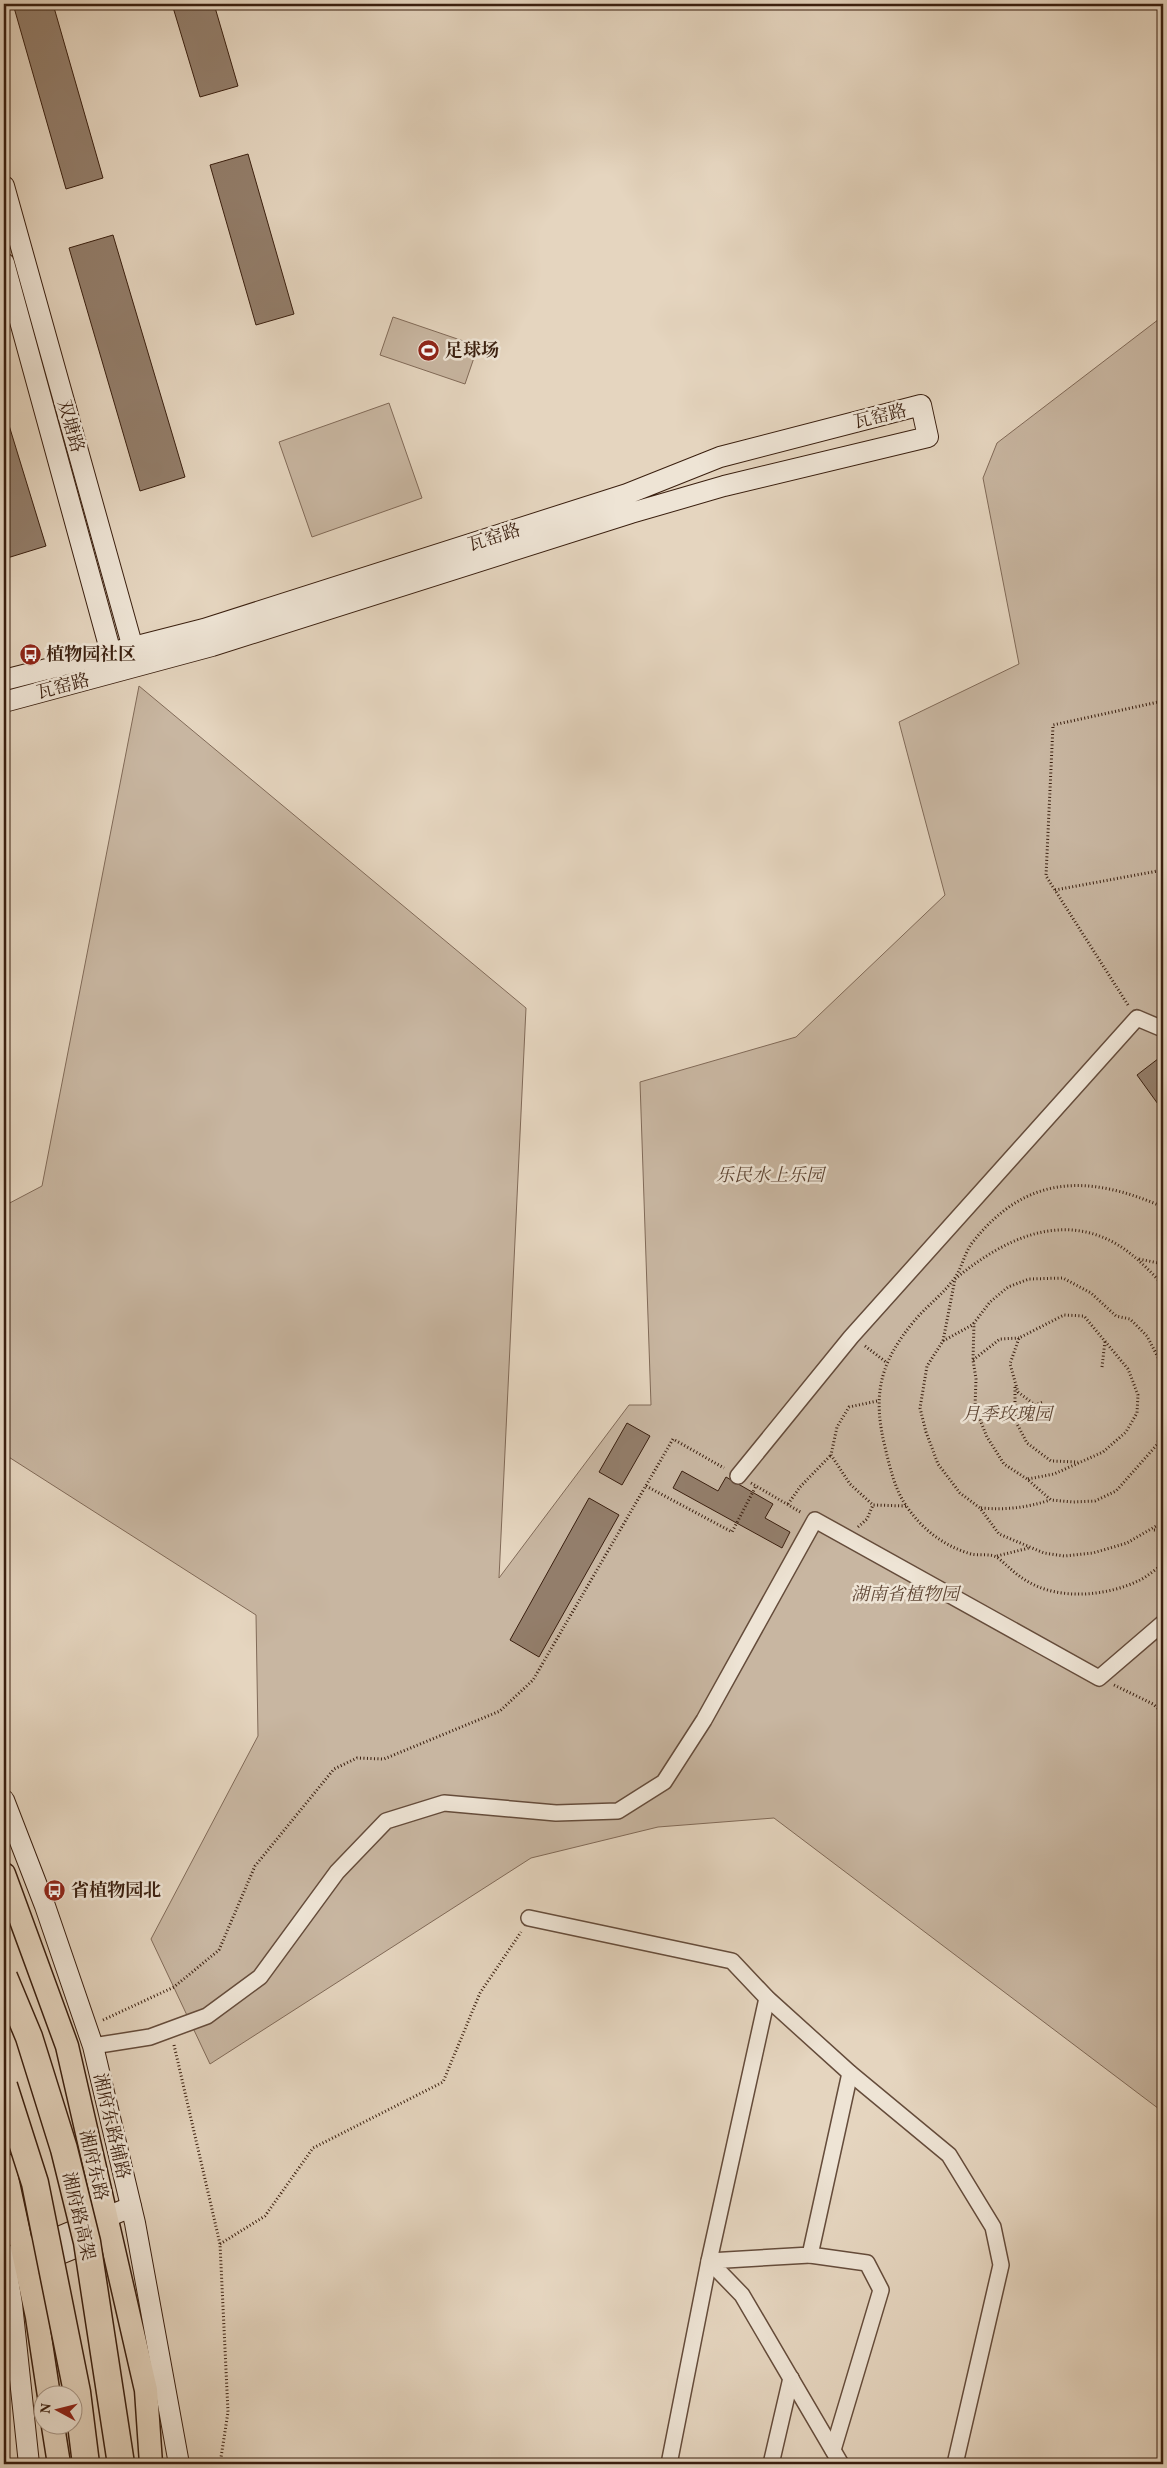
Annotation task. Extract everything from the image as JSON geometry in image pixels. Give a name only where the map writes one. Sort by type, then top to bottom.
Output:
[{"type":"highway","name":"湘府路高架","points":[[4,1977],[29,2037],[64,2149],[86,2242],[121,2464]]},
{"type":"highway","name":"湘府路高架","points":[[4,2086],[35,2183],[77,2392],[86,2464]]},
{"type":"main road","name":"双塘路","points":[[4,186],[136,656]]},
{"type":"main road","name":"双塘路","points":[[4,263],[114,662]]},
{"type":"main road","name":"瓦窑路","points":[[4,702],[114,662],[136,656],[204,629],[627,494],[720,457],[921,406],[928,437],[724,486],[675,500],[212,646],[136,656]]},
{"type":"main road","name":"瓦窑路","points":[[4,680],[114,662]]},
{"type":"main road","name":"湘府东路辅路","points":[[4,1800],[45,1906],[90,2036],[133,2215],[179,2464]]},
{"type":"main road","name":"湘府东路","points":[[4,1874],[67,2046],[146,2390],[151,2464]]},
{"type":"main road","points":[[4,2164],[29,2464]]},
{"type":"main road","points":[[11,2263],[133,2215]]},
{"type":"main road","points":[[11,2263],[46,2386]]},
{"type":"main road","points":[[4,2336],[15,2360],[22,2386]]},
{"type":"main road","points":[[55,2436],[59,2464]]},
{"type":"street","points":[[738,1476],[852,1337],[1137,1018],[1163,1029]]},
{"type":"street","points":[[90,2036],[150,2037],[207,2016],[260,1977],[337,1872],[386,1821],[444,1803],[556,1814],[618,1811],[664,1782],[704,1720],[815,1520],[1099,1678],[1163,1623]]},
{"type":"street","points":[[529,1918],[732,1961],[767,1998],[850,2073],[949,2155],[993,2227],[1001,2265],[955,2464]]},
{"type":"street","points":[[669,2464],[709,2261],[767,1998]]},
{"type":"street","points":[[810,2255],[850,2073]]},
{"type":"street","points":[[709,2261],[810,2255],[867,2263],[881,2290],[833,2450]]},
{"type":"street","points":[[709,2261],[742,2295],[842,2464]]},
{"type":"street","points":[[771,2464],[791,2378]]},
{"type":"path","points":[[1137,1018],[1046,876],[1053,725],[1163,701]]},
{"type":"path","points":[[1055,890],[1163,870]]},
{"type":"path","points":[[1163,1207],[1134,1194],[1095,1185],[1058,1186],[1027,1196],[997,1215],[971,1245],[955,1279],[943,1342],[927,1366],[920,1408],[926,1432],[938,1464],[960,1493],[980,1508],[999,1534],[1044,1554],[1064,1556],[1093,1553],[1127,1543],[1163,1522]]},
{"type":"path","points":[[1029,1548],[996,1556],[973,1554],[946,1545],[924,1528],[906,1506],[892,1478],[882,1436],[877,1401],[886,1362],[914,1321],[955,1279],[981,1257],[1015,1239],[1046,1231],[1080,1231],[1113,1242],[1138,1259],[1163,1285]]},
{"type":"path","points":[[1138,1259],[1163,1264]]},
{"type":"path","points":[[943,1342],[974,1323],[990,1302],[1008,1287],[1029,1280],[1063,1278],[1091,1293],[1116,1316],[1130,1320],[1147,1336],[1163,1367]]},
{"type":"path","points":[[973,1360],[1000,1339],[1019,1338],[1064,1315],[1084,1316],[1128,1369],[1138,1395],[1137,1413],[1126,1432],[1103,1452],[1054,1474],[1027,1479]]},
{"type":"path","points":[[974,1323],[975,1407],[987,1437],[1004,1464],[1027,1479],[1051,1500]]},
{"type":"path","points":[[852,1337],[886,1362]]},
{"type":"path","points":[[1019,1338],[1010,1364],[1018,1392],[1035,1405],[1043,1402]]},
{"type":"path","points":[[1102,1366],[1104,1340]]},
{"type":"path","points":[[1015,1381],[1015,1420],[1027,1442],[1051,1462],[1078,1462]]},
{"type":"path","points":[[788,1504],[800,1487],[831,1455],[837,1427],[849,1408],[877,1401]]},
{"type":"path","points":[[1158,1443],[1163,1425]]},
{"type":"path","points":[[980,1508],[1005,1510],[1024,1508],[1051,1500],[1095,1501],[1116,1491],[1163,1438]]},
{"type":"path","points":[[90,2036],[174,1987],[220,1950],[255,1866],[334,1769],[357,1758],[384,1759],[500,1711],[534,1680],[673,1439],[815,1520]]},
{"type":"path","points":[[831,1455],[850,1484],[873,1505],[906,1506]]},
{"type":"path","points":[[646,1486],[732,1532],[756,1486]]},
{"type":"path","points":[[846,1537],[867,1519],[873,1505]]},
{"type":"path","points":[[1153,1529],[1163,1531]]},
{"type":"path","points":[[996,1556],[1027,1582],[1050,1591],[1074,1594],[1114,1590],[1140,1580],[1163,1564]]},
{"type":"path","points":[[1099,1678],[1153,1704],[1163,1713]]},
{"type":"path","points":[[220,2244],[265,2216],[313,2148],[443,2082],[480,1993],[529,1918]]},
{"type":"path","points":[[170,2030],[220,2244],[228,2412],[220,2464]]},
{"type":"green space","points":[[1163,316],[1163,2112],[774,1818],[658,1827],[531,1858],[210,2064],[151,1939],[258,1736],[256,1615],[4,1454],[4,1206],[42,1186],[139,686],[526,1008],[499,1578],[629,1405],[651,1405],[640,1082],[796,1037],[945,895],[899,722],[1019,664],[983,478],[997,443]]},
{"type":"green space","name":"足球场","points":[[393,317],[478,346],[465,384],[380,355]]},
{"type":"green space","points":[[389,403],[422,498],[312,537],[279,442]]},
{"type":"building","points":[[13,4],[53,4],[103,178],[66,189]]},
{"type":"building","points":[[172,4],[214,4],[238,86],[200,97]]},
{"type":"building","points":[[248,154],[294,314],[256,325],[210,165]]},
{"type":"building","points":[[113,235],[185,477],[140,491],[69,248]]},
{"type":"building","points":[[4,409],[46,546],[4,559]]},
{"type":"building","points":[[1163,1055],[1163,1111],[1137,1075]]},
{"type":"building","points":[[627,1423],[650,1436],[622,1485],[599,1472]]},
{"type":"building","points":[[682,1471],[718,1491],[726,1477],[773,1504],[765,1518],[790,1532],[782,1548],[673,1488]]},
{"type":"building","points":[[589,1498],[619,1515],[539,1657],[510,1640]]},
{"type":"place","name":"足球场","points":[[429,350]]},
{"type":"place","name":"植物园社区","points":[[30,654]]},
{"type":"place","name":"省植物园北","points":[[55,1890]]},
{"type":"park label","name":"乐民水上乐园","points":[[770,1175]]},
{"type":"park label","name":"月季玫瑰园","points":[[1007,1414]]},
{"type":"park label","name":"湖南省植物园","points":[[905,1594]]}]
